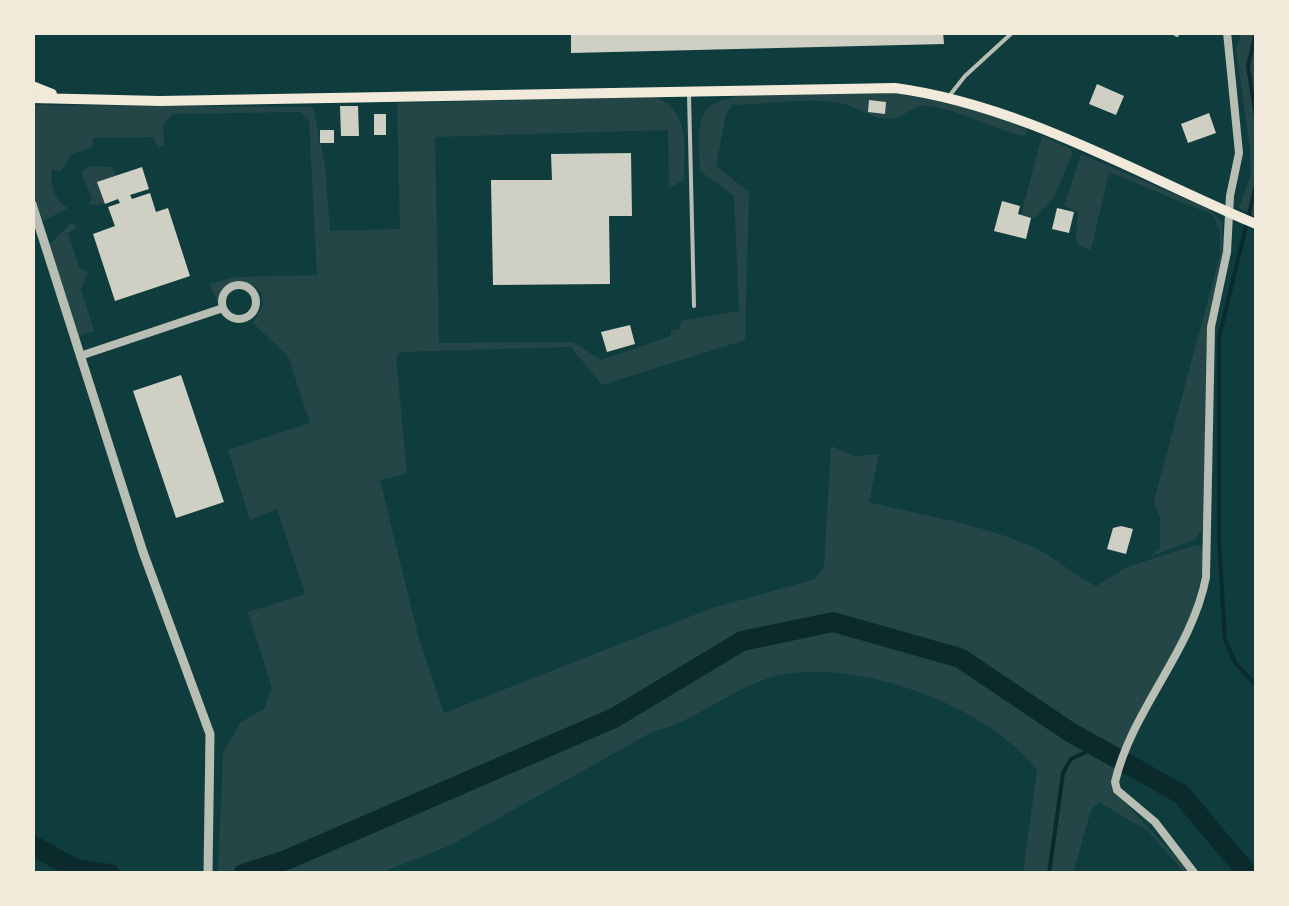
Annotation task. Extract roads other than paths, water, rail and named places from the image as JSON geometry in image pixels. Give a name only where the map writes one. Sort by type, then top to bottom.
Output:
[{"type":"main road","points":[[32,86],[58,96]]},
{"type":"main road","points":[[32,98],[160,101],[862,87],[950,95],[1010,116],[1254,224]]},
{"type":"street","points":[[1195,874],[1167,835],[1118,790],[1117,774],[1140,718],[1202,602],[1206,577],[1211,327],[1234,214],[1239,135],[1226,32]]},
{"type":"street","points":[[32,204],[142,552],[210,734],[208,874]]},
{"type":"street","points":[[233,286],[249,288],[255,297],[253,312],[244,318],[234,319],[222,308],[225,292],[233,286]]},
{"type":"street","points":[[80,356],[222,308]]},
{"type":"lane","points":[[950,95],[1013,32]]},
{"type":"lane","points":[[688,90],[694,306]]},
{"type":"waterway","points":[[1256,32],[1248,66],[1256,117]]},
{"type":"waterway","points":[[1256,185],[1219,338],[1219,541],[1225,640],[1236,664],[1256,685]]},
{"type":"waterway","points":[[243,874],[286,860],[614,718],[742,641],[833,622],[960,658],[1070,732],[1181,794],[1248,874]]},
{"type":"waterway","points":[[1049,874],[1063,773],[1071,759],[1097,747]]},
{"type":"waterway","points":[[32,845],[73,868],[110,874]]}]
